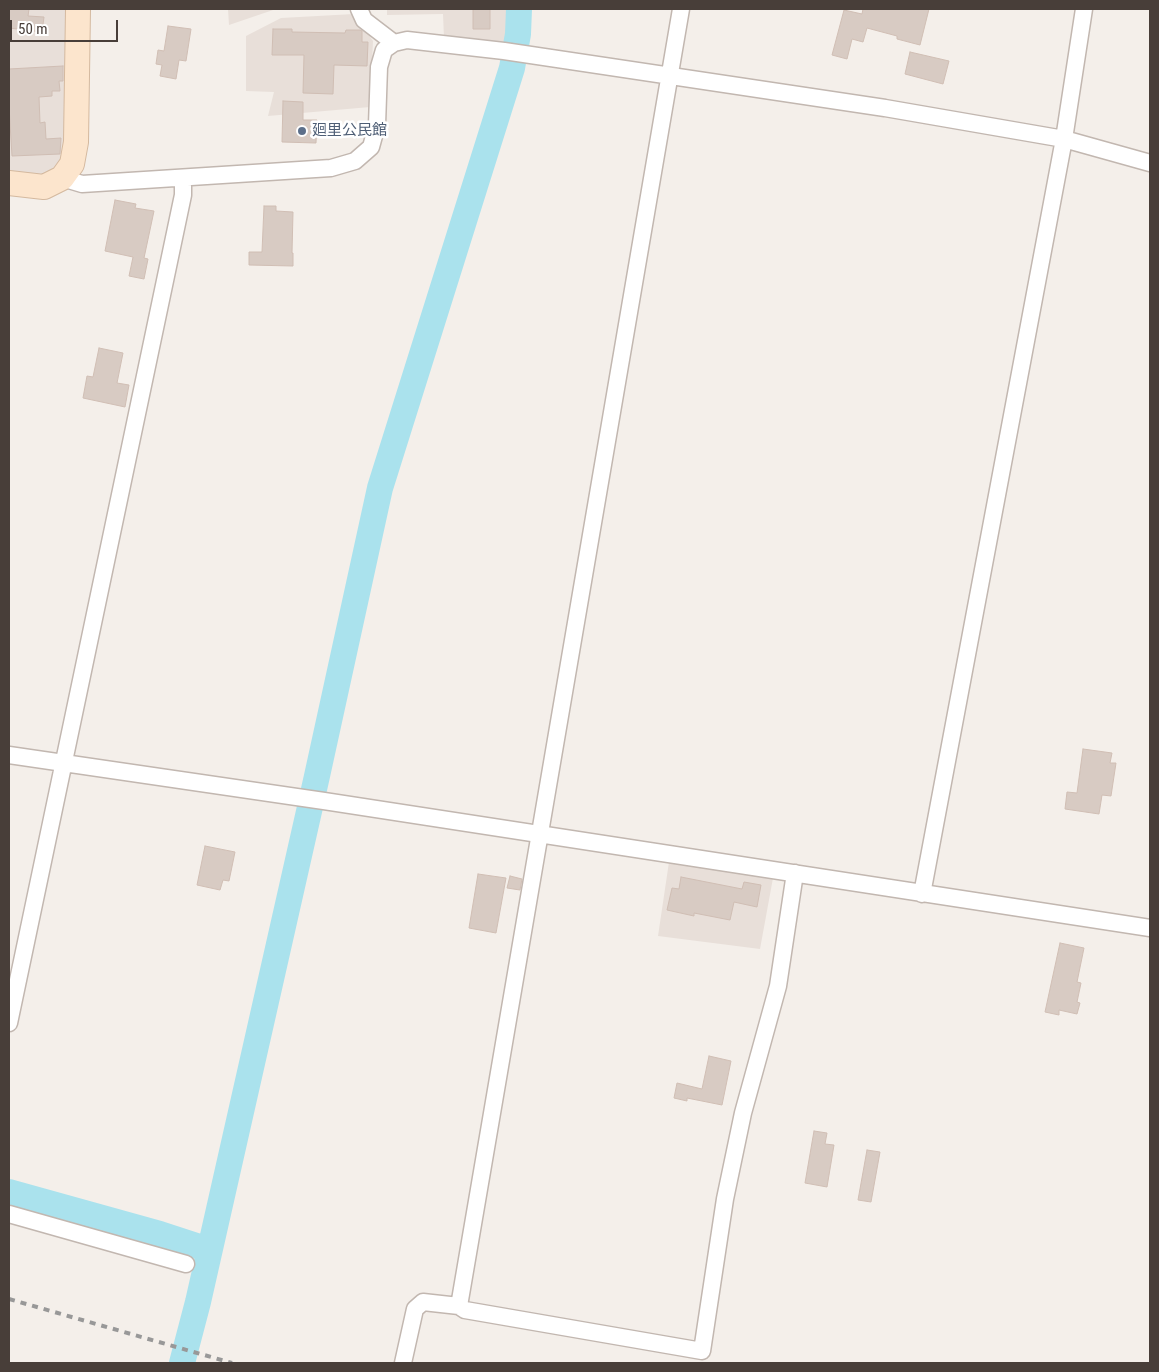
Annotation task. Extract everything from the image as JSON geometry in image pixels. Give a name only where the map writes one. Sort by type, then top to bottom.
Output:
[{"type":"street","points":[[9,183],[44,187],[62,178],[72,164],[76,142],[78,9]]},
{"type":"street","points":[[359,9],[364,20],[394,43]]},
{"type":"street","points":[[459,1306],[682,9]]},
{"type":"street","points":[[922,894],[1064,139],[1084,9]]},
{"type":"street","points":[[62,178],[82,184],[331,168],[355,162],[371,147],[377,125],[379,67],[384,50],[394,43],[407,40],[527,54],[885,108],[1064,139],[1150,163]]},
{"type":"street","points":[[9,1023],[184,195],[183,178]]},
{"type":"street","points":[[9,754],[1150,928]]},
{"type":"street","points":[[403,1363],[415,1309],[423,1302],[459,1306],[466,1310],[702,1351],[725,1199],[743,1113],[778,986],[795,873]]},
{"type":"street","points":[[9,1214],[186,1264]]},
{"type":"shaded area","points":[[9,9],[71,9],[66,155],[53,172],[33,177],[9,175]]},
{"type":"shaded area","points":[[228,9],[276,9],[229,25]]},
{"type":"shaded area","points":[[387,9],[508,9],[509,46],[444,38],[443,14],[387,15]]},
{"type":"shaded area","points":[[354,14],[373,41],[370,107],[268,116],[274,92],[246,91],[246,36],[281,18]]},
{"type":"shaded area","points":[[669,862],[773,878],[760,949],[658,936]]},
{"type":"building","points":[[9,9],[29,9],[28,16],[44,17],[42,32],[9,28]]},
{"type":"building","points":[[473,9],[490,9],[490,29],[473,29]]},
{"type":"building","points":[[863,9],[929,9],[920,45],[897,39],[897,36],[867,28],[863,42],[852,39],[847,59],[832,55],[844,10],[862,14]]},
{"type":"building","points":[[168,26],[191,29],[186,61],[179,60],[176,79],[160,76],[162,65],[156,64],[158,50],[164,51]]},
{"type":"building","points":[[273,29],[292,29],[292,32],[345,33],[346,30],[360,30],[362,31],[362,42],[368,42],[367,66],[334,65],[333,94],[303,93],[304,55],[272,55]]},
{"type":"building","points":[[910,52],[949,61],[943,84],[905,74]]},
{"type":"building","points":[[63,66],[63,81],[59,81],[60,91],[52,91],[52,96],[39,97],[40,123],[45,122],[46,139],[61,138],[60,154],[12,156],[9,69]]},
{"type":"building","points":[[283,101],[303,102],[303,120],[317,120],[316,143],[282,142]]},
{"type":"building","points":[[115,200],[136,204],[135,208],[154,211],[144,258],[148,259],[144,279],[129,276],[133,257],[105,251]]},
{"type":"building","points":[[264,206],[276,206],[276,211],[293,212],[293,266],[249,265],[249,252],[262,252]]},
{"type":"building","points":[[99,348],[123,353],[117,383],[129,385],[125,407],[83,398],[87,376],[93,377]]},
{"type":"building","points":[[1083,749],[1112,753],[1110,763],[1116,763],[1111,796],[1102,795],[1099,814],[1065,809],[1067,792],[1077,793]]},
{"type":"building","points":[[205,846],[235,852],[229,881],[223,880],[220,890],[197,885]]},
{"type":"building","points":[[478,874],[506,878],[496,933],[469,928]]},
{"type":"building","points":[[510,876],[522,879],[520,890],[507,888]]},
{"type":"building","points":[[681,877],[742,889],[744,882],[761,885],[757,907],[734,902],[730,920],[694,913],[694,916],[667,910],[672,888],[679,889]]},
{"type":"building","points":[[1060,943],[1084,948],[1077,982],[1081,983],[1077,1002],[1080,1003],[1077,1014],[1059,1010],[1059,1015],[1045,1012]]},
{"type":"building","points":[[709,1056],[731,1061],[722,1105],[687,1098],[687,1101],[674,1098],[677,1083],[702,1089]]},
{"type":"building","points":[[814,1131],[827,1133],[825,1144],[834,1145],[827,1187],[805,1183]]},
{"type":"building","points":[[867,1150],[880,1152],[871,1202],[858,1200]]},
{"type":"waterway","points":[[182,1363],[198,1302],[380,488],[512,68],[518,34],[519,9]]},
{"type":"waterway","points":[[9,1192],[160,1234],[209,1250]]},
{"type":"railway","points":[[9,1299],[232,1363]]},
{"type":"place","name":"廻里公民館","points":[[302,131]]}]
